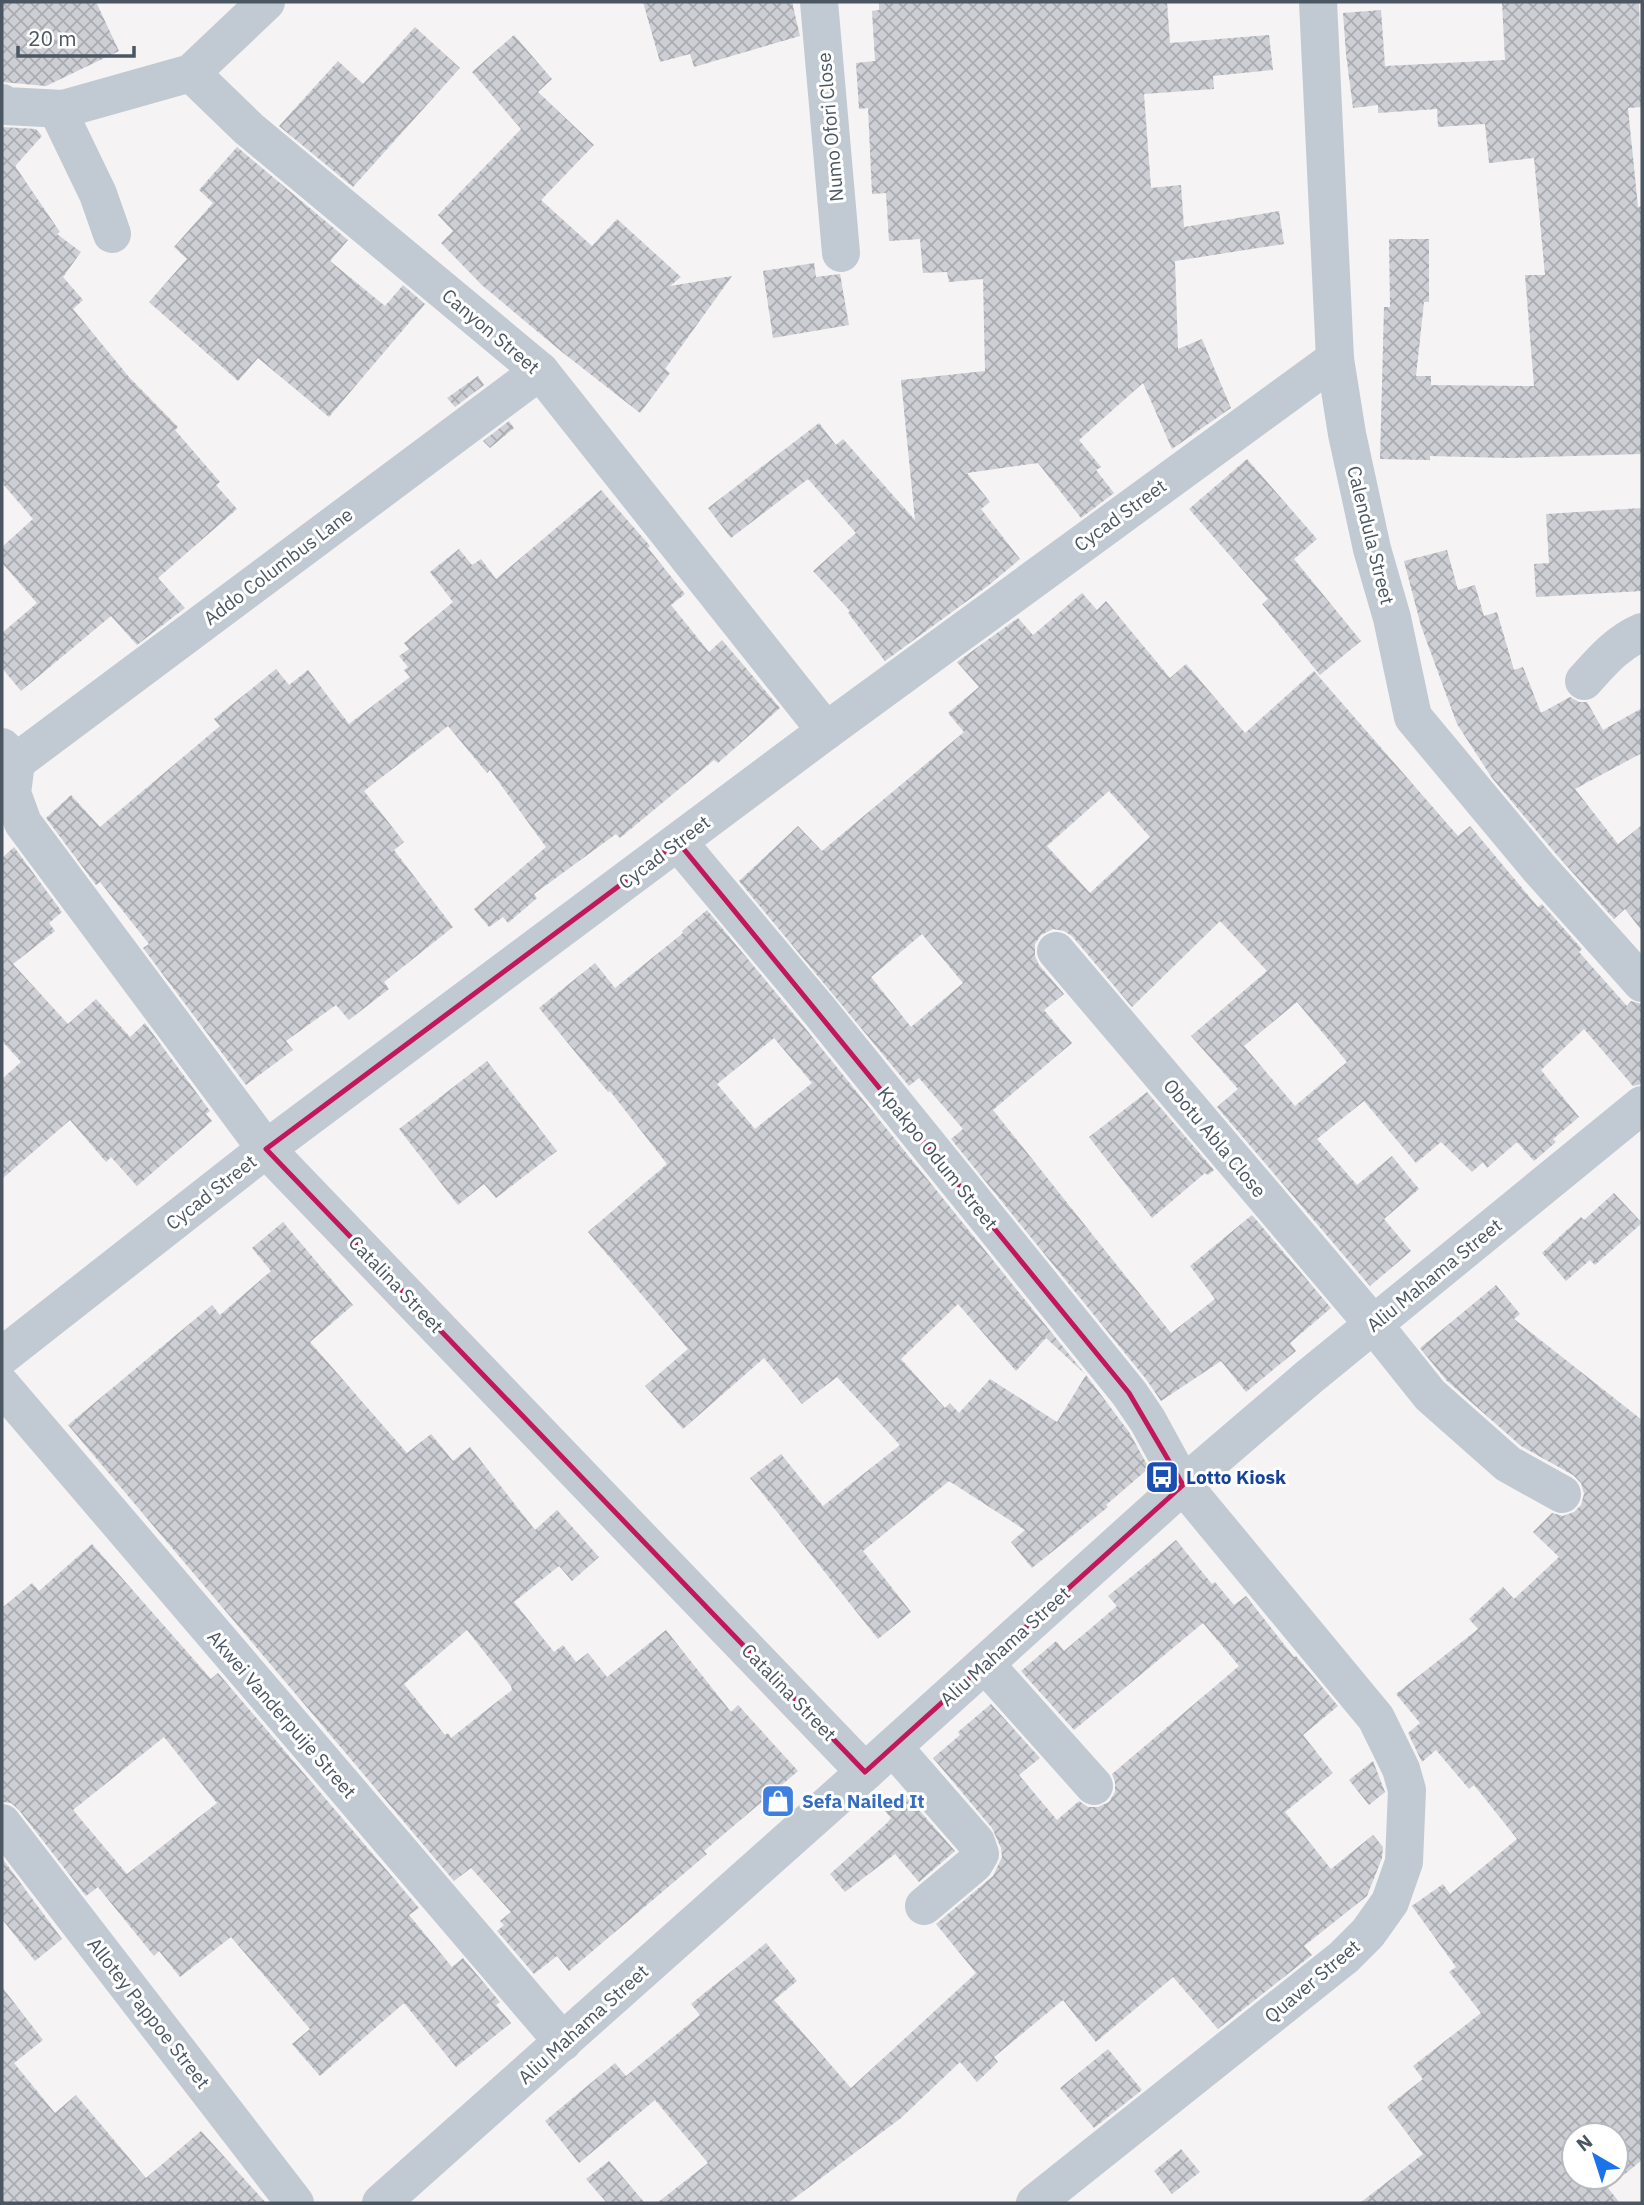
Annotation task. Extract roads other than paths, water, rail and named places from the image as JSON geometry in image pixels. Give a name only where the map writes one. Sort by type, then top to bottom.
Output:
[{"type":"street","points":[[2,103],[6,106],[64,109],[191,73],[265,2]]},
{"type":"street","name":"Numo Ofori Close","points":[[819,2],[841,253]]},
{"type":"street","name":"Calendula Street","points":[[1318,2],[1335,359],[1347,434],[1366,523],[1392,618],[1413,717],[1539,868],[1642,983]]},
{"type":"street","name":"Canyon Street","points":[[191,73],[249,130],[540,371],[826,731]]},
{"type":"street","points":[[57,109],[98,194],[112,234]]},
{"type":"street","name":"Cycad Street","points":[[2,1356],[266,1149],[826,731],[1335,359]]},
{"type":"street","name":"Addo Columbus Lane","points":[[9,755],[540,371]]},
{"type":"street","points":[[1584,681],[1607,654],[1626,639],[1642,632]]},
{"type":"street","name":"Catalina Street","points":[[9,755],[12,793],[23,823],[266,1149],[879,1760],[976,1842],[980,1854],[974,1864],[924,1906]]},
{"type":"street","name":"Kpakpo Odum Street","points":[[678,842],[1129,1392],[1183,1485]]},
{"type":"street","name":"Obotu Abla Close","points":[[1056,951],[1374,1325],[1430,1395],[1508,1464],[1562,1494]]},
{"type":"street","name":"Aliu Mahama Street","points":[[381,2203],[879,1760],[1183,1485],[1642,1105]]},
{"type":"street","name":"Akwei Vanderpuije Street","points":[[2,1386],[563,2042]]},
{"type":"street","name":"Quaver Street","points":[[1035,2203],[1344,1957],[1368,1933],[1390,1902],[1404,1862],[1408,1790],[1401,1769],[1376,1718],[1183,1485]]},
{"type":"street","points":[[985,1664],[1094,1786]]},
{"type":"street","name":"Allotey Pappoe Street","points":[[2,1823],[295,2203]]},
{"type":"place","name":"Lotto Kiosk","points":[[1162,1477]]},
{"type":"place","name":"Sefa Nailed It","points":[[778,1801]]}]
